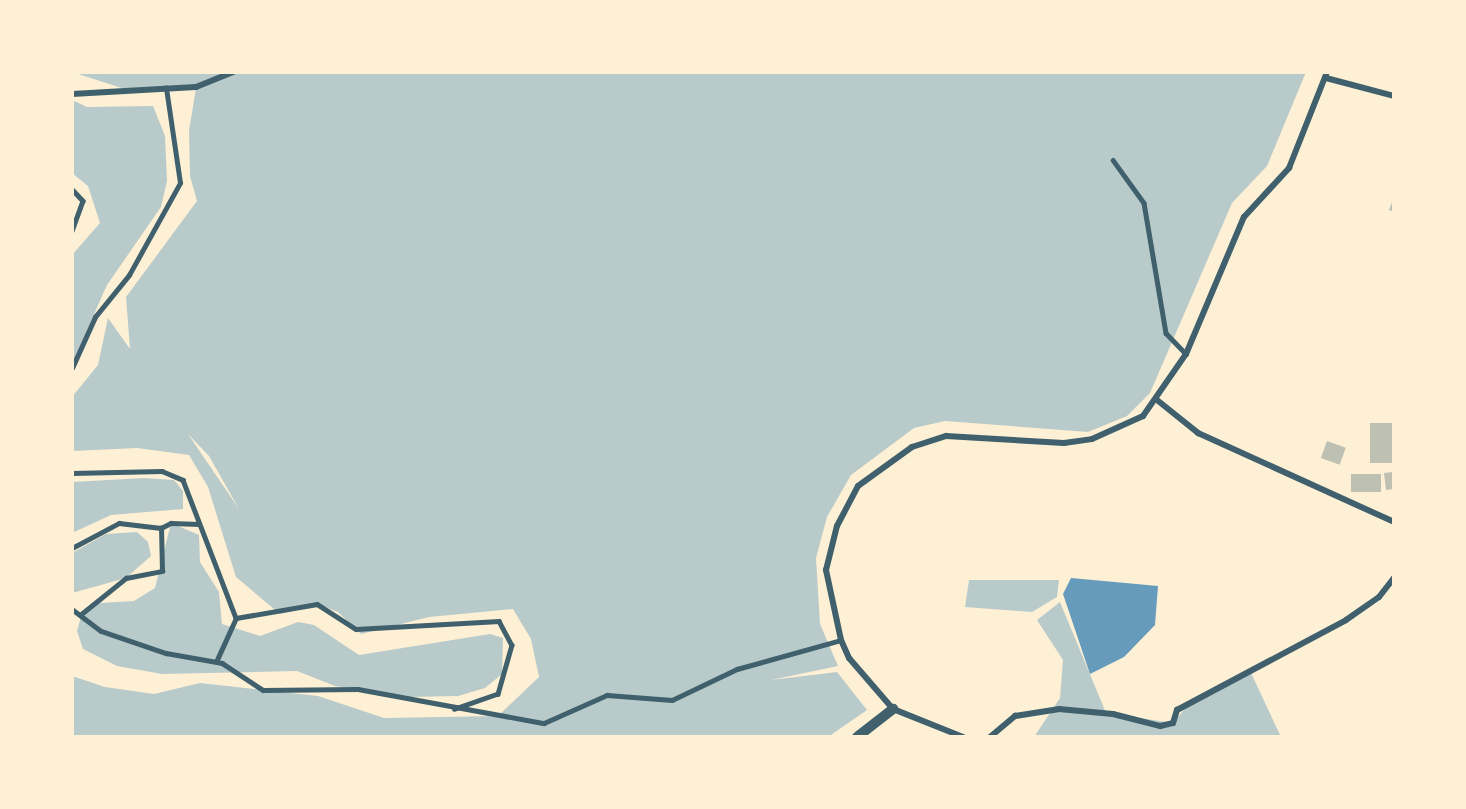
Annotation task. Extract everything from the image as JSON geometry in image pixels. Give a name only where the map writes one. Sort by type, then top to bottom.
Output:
[{"type":"street","points":[[72,94],[196,87],[233,72]]},
{"type":"street","points":[[963,737],[893,709],[860,672],[841,640],[826,570],[837,526],[858,486],[889,462],[946,436],[1092,439],[1129,426],[1157,400],[1186,354],[1244,218],[1290,168],[1326,75],[1394,96]]},
{"type":"street","points":[[1157,400],[1198,433],[1394,522]]},
{"type":"street","points":[[990,737],[1015,716],[1059,709],[1113,714],[1160,726],[1173,723],[1178,710],[1346,620],[1379,597],[1394,578]]},
{"type":"street","points":[[857,737],[893,709]]},
{"type":"lane","points":[[72,368],[95,317],[129,275],[180,183],[166,88]]},
{"type":"lane","points":[[1113,160],[1144,203],[1166,333],[1186,354]]},
{"type":"lane","points":[[72,189],[82,201],[72,231]]},
{"type":"lane","points":[[72,473],[162,471],[183,480],[236,618],[216,662]]},
{"type":"lane","points":[[72,548],[119,523],[161,528],[171,523],[199,524]]},
{"type":"lane","points":[[80,615],[126,578],[162,571],[161,528]]},
{"type":"lane","points":[[236,618],[317,604],[356,629],[499,621],[512,645],[498,694],[455,709]]},
{"type":"lane","points":[[72,609],[101,631],[216,662],[263,690],[358,689],[455,709],[544,723],[607,695],[672,700],[737,669],[841,640]]},
{"type":"shaded area","points":[[72,72],[1306,72],[1267,166],[1232,203],[1150,393],[1127,416],[1088,432],[945,421],[914,428],[851,475],[827,517],[816,558],[820,624],[838,666],[771,680],[837,672],[867,710],[828,737],[72,737],[72,676],[105,687],[154,694],[200,683],[318,696],[384,718],[498,716],[539,677],[531,639],[513,609],[429,617],[361,634],[338,612],[317,604],[280,614],[236,577],[208,487],[189,455],[137,448],[72,451],[72,397],[98,365],[108,318],[130,349],[126,297],[197,201],[190,176],[189,131],[196,88],[131,91]],"holes":[[[188,434],[209,456],[239,509]]]},
{"type":"shaded area","points":[[72,100],[87,107],[153,106],[165,136],[167,181],[161,207],[107,285],[72,364],[72,255],[100,223],[88,186],[72,173]]},
{"type":"shaded area","points":[[144,478],[174,480],[183,491],[183,509],[111,515],[72,533],[72,482]]},
{"type":"shaded area","points":[[171,523],[199,535],[200,562],[219,592],[222,624],[260,636],[298,622],[314,625],[359,655],[490,634],[503,638],[502,674],[485,688],[458,696],[409,697],[335,686],[297,671],[162,674],[117,666],[83,649],[77,631],[82,613],[100,603],[134,601],[155,588]]},
{"type":"shaded area","points":[[137,532],[148,542],[151,556],[126,578],[72,593],[72,553],[106,534]]},
{"type":"shaded area","points":[[969,580],[1059,580],[1057,597],[1032,612],[965,607]]},
{"type":"shaded area","points":[[1060,602],[1106,713],[1173,723],[1188,705],[1251,673],[1281,737],[1034,737],[1060,698],[1063,660],[1037,620]]},
{"type":"water","points":[[1071,578],[1158,586],[1155,625],[1124,657],[1090,674],[1063,594]]},
{"type":"building","points":[[1394,197],[1394,212],[1389,210]]},
{"type":"building","points":[[1370,423],[1394,423],[1394,463],[1370,463]]},
{"type":"building","points":[[1327,441],[1346,448],[1340,465],[1321,458]]},
{"type":"building","points":[[1394,472],[1394,489],[1386,490],[1384,473]]},
{"type":"building","points":[[1351,474],[1381,474],[1381,492],[1351,492]]}]
